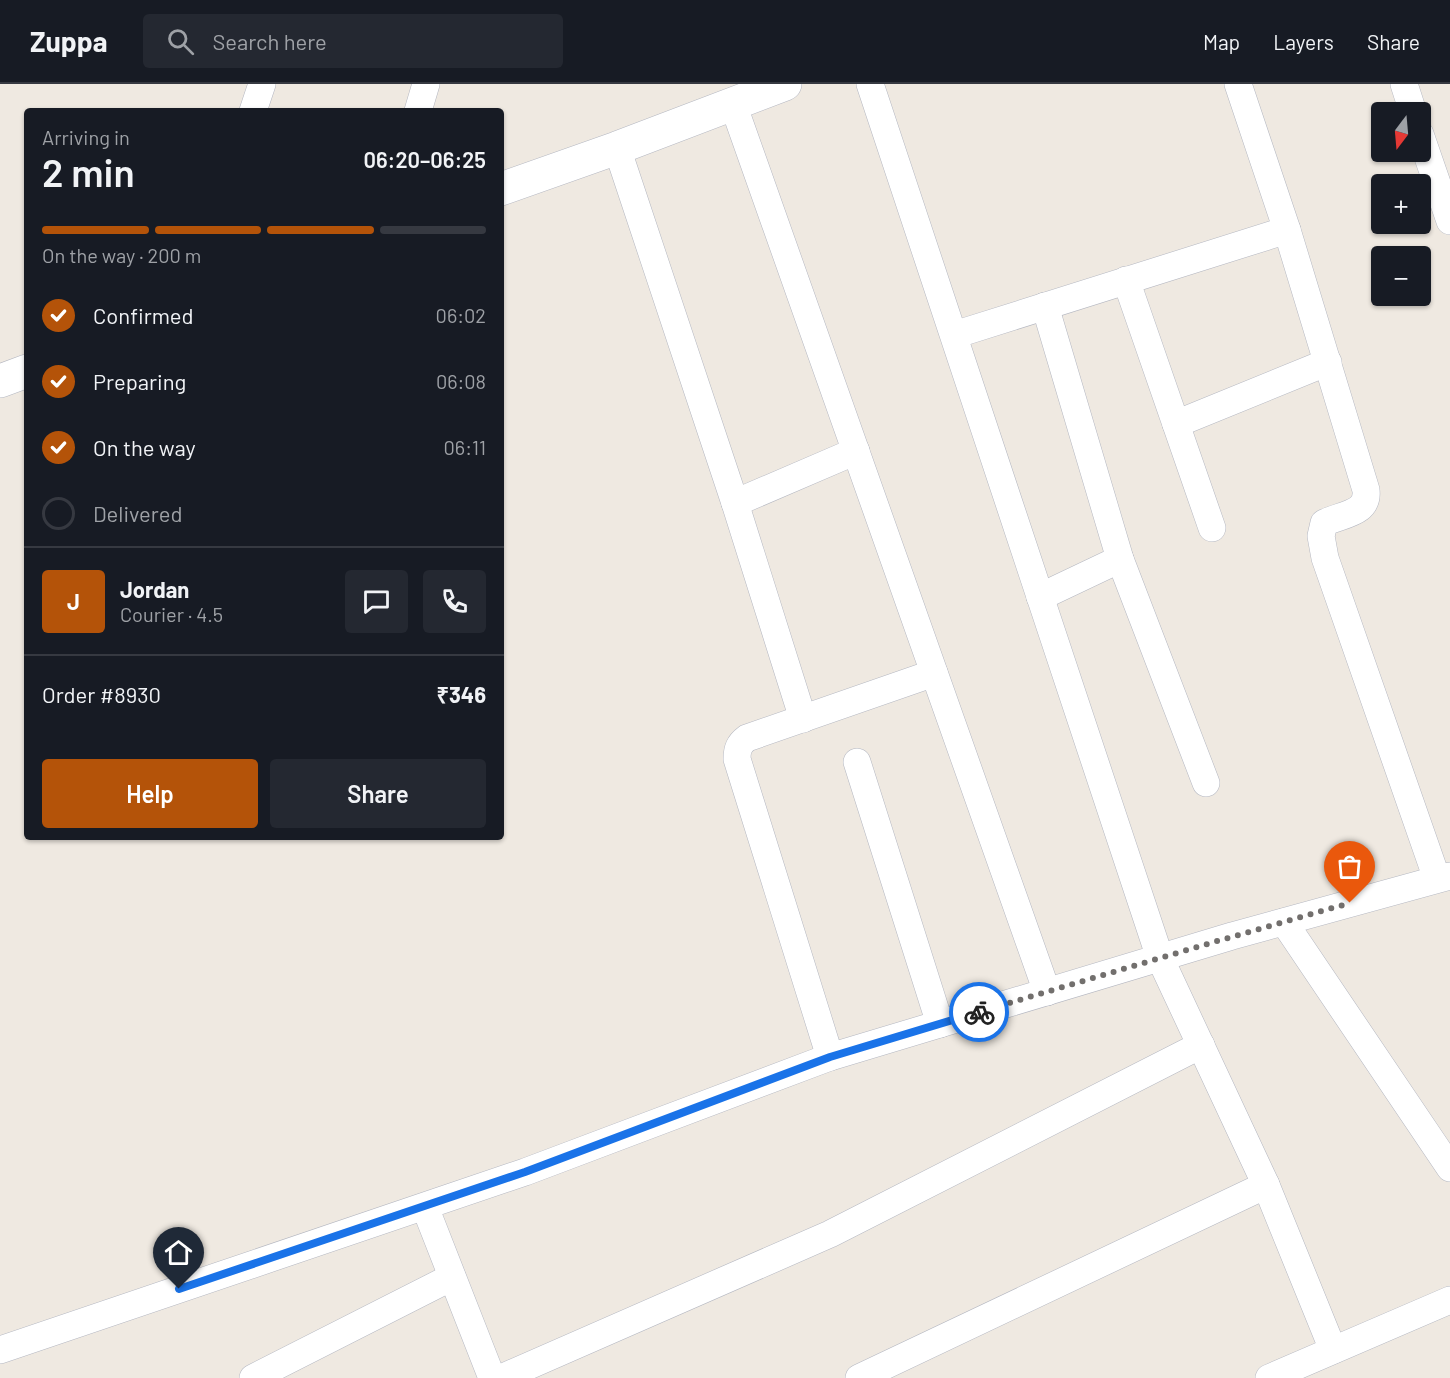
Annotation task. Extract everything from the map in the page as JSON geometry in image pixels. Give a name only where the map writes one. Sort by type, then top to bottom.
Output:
[{"type":"street","points":[[254,108],[262,84]]},
{"type":"street","points":[[419,108],[426,84]]},
{"type":"street","points":[[504,188],[785,84]]},
{"type":"street","points":[[870,84],[1160,958],[1266,1185],[1334,1350]]},
{"type":"street","points":[[0,1350],[525,1172],[830,1057],[1160,958],[1444,877],[1323,546],[1321,536],[1324,523],[1361,509],[1367,498],[1360,467],[1287,230],[1238,84]]},
{"type":"street","points":[[1404,84],[1410,102]]},
{"type":"street","points":[[733,104],[1047,992]]},
{"type":"street","points":[[616,148],[735,503],[803,719]]},
{"type":"street","points":[[1430,162],[1450,221]]},
{"type":"street","points":[[954,335],[1287,230]]},
{"type":"street","points":[[1126,280],[1212,528]]},
{"type":"street","points":[[1045,306],[1120,559],[1206,783]]},
{"type":"street","points":[[1176,424],[1328,362]]},
{"type":"street","points":[[0,381],[24,371]]},
{"type":"street","points":[[735,503],[855,451]]},
{"type":"street","points":[[1040,597],[1120,559]]},
{"type":"street","points":[[830,1057],[737,759],[738,746],[747,738],[934,673]]},
{"type":"street","points":[[857,762],[940,1024]]},
{"type":"street","points":[[1284,922],[1450,1168]]},
{"type":"street","points":[[501,1378],[830,1234],[1201,1045]]},
{"type":"street","points":[[860,1378],[1266,1185]]},
{"type":"street","points":[[425,1207],[492,1378]]},
{"type":"street","points":[[253,1378],[452,1277]]},
{"type":"street","points":[[1269,1378],[1450,1300]]},
{"type":"way so far","points":[[979,1012],[1350,903]]},
{"type":"route","points":[[179,1289],[525,1172],[830,1057],[979,1012]]}]
